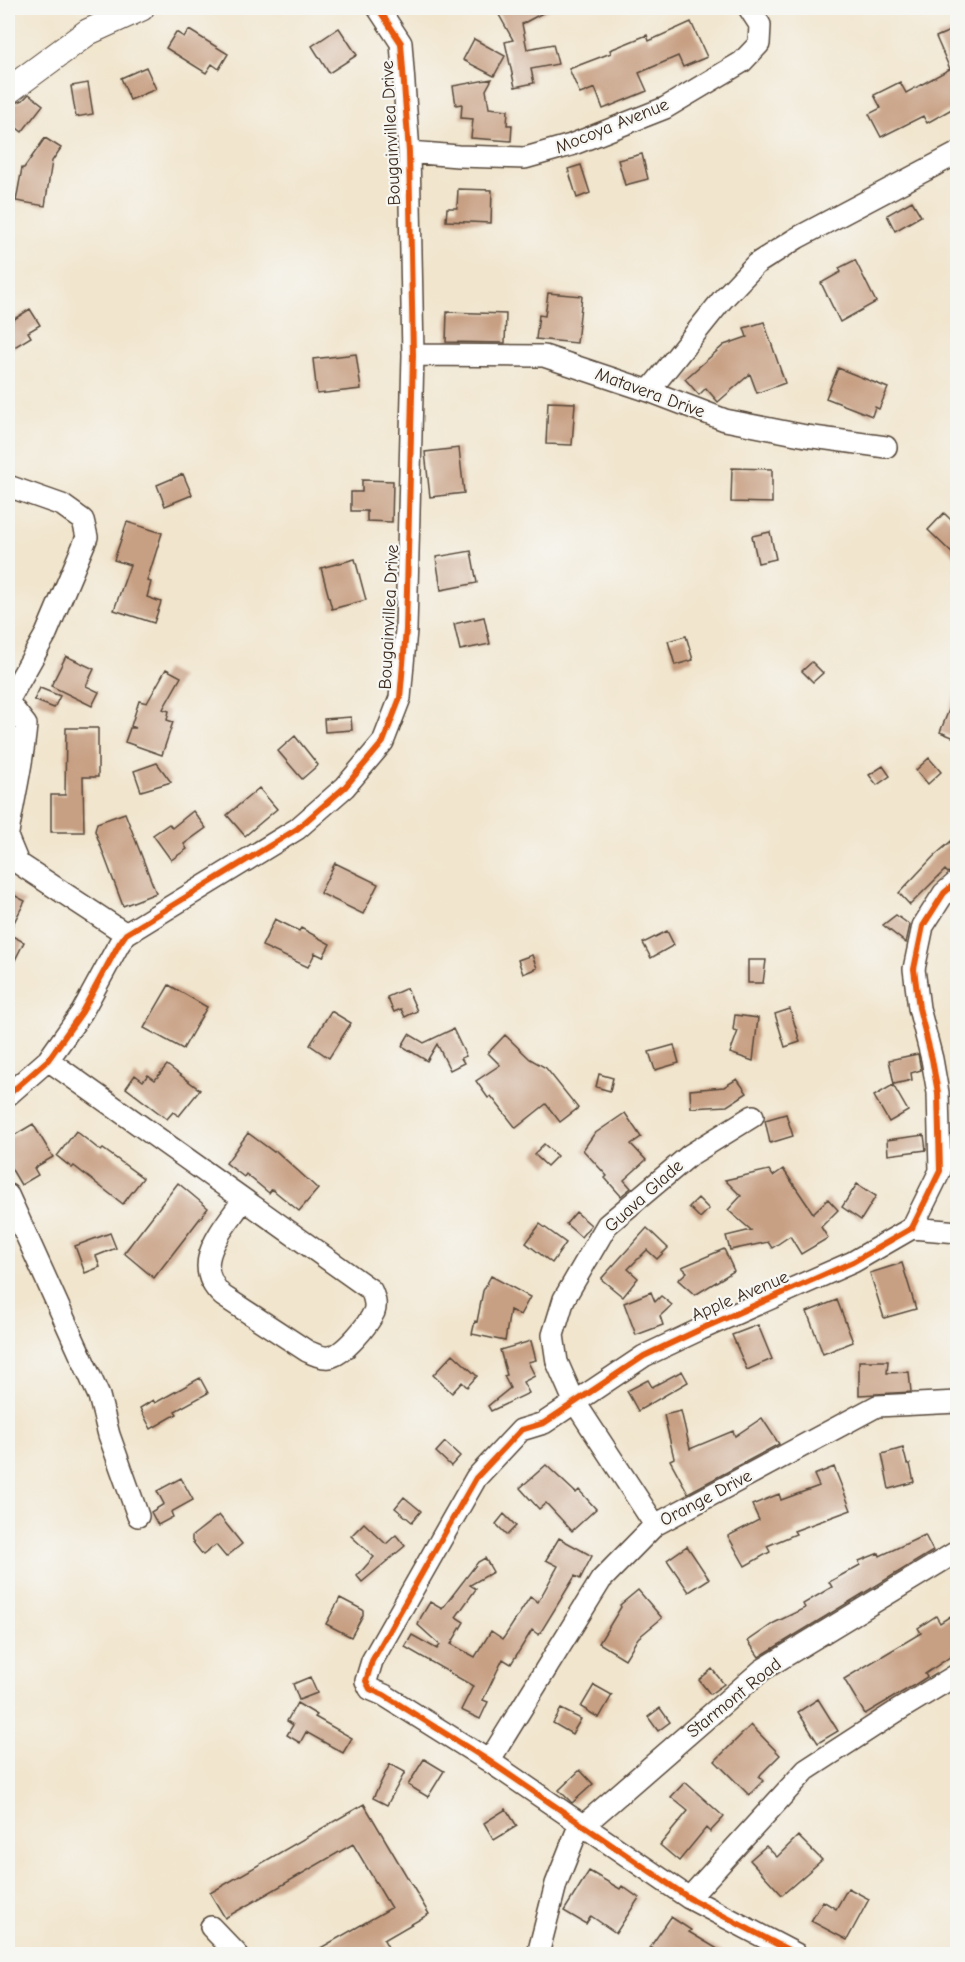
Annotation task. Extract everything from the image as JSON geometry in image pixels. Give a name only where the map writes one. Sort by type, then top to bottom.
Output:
[{"type":"street","points":[[8,91],[32,71],[88,32],[141,8]]},
{"type":"street","name":"Bougainvillea Drive","points":[[8,1095],[48,1060],[82,1012],[126,934],[297,829],[345,787],[383,742],[400,698],[406,630],[413,355],[409,152],[401,43],[378,8]]},
{"type":"street","name":"Mocoya Avenue","points":[[409,152],[525,158],[572,145],[665,108],[742,62],[759,44],[760,25],[749,8]]},
{"type":"street","points":[[649,391],[722,300],[756,264],[797,237],[957,153]]},
{"type":"street","name":"Matavera Drive","points":[[413,355],[544,356],[649,391],[725,420],[806,436],[886,447]]},
{"type":"street","points":[[8,486],[62,505],[83,520],[87,537],[46,634],[8,702],[26,725],[23,761],[8,833]]},
{"type":"street","points":[[8,839],[18,863],[126,934]]},
{"type":"street","points":[[957,881],[944,893],[923,926],[914,969],[919,1008],[938,1093],[940,1171],[912,1228],[957,1232]]},
{"type":"street","points":[[48,1060],[371,1290],[376,1300],[375,1311],[348,1348],[328,1357],[312,1354],[214,1288],[208,1277],[209,1252],[243,1200]]},
{"type":"street","name":"Guava Glade","points":[[655,1525],[574,1401],[557,1362],[553,1335],[564,1299],[607,1225],[690,1155],[753,1116]]},
{"type":"street","points":[[8,1195],[99,1396],[109,1435],[138,1516]]},
{"type":"street","name":"Apple Avenue","points":[[489,1761],[384,1695],[369,1689],[366,1682],[372,1661],[477,1478],[521,1430],[543,1423],[644,1356],[853,1262],[912,1228]]},
{"type":"street","name":"Orange Drive","points":[[489,1761],[602,1580],[655,1525],[877,1406],[957,1402]]},
{"type":"street","name":"Starmont Road","points":[[538,1954],[556,1884],[577,1831],[762,1670],[957,1551]]},
{"type":"street","points":[[689,1898],[807,1770],[957,1674]]},
{"type":"street","points":[[489,1761],[689,1898],[796,1954]]},
{"type":"street","points":[[211,1927],[237,1954]]},
{"type":"building","points":[[507,8],[552,8],[522,24],[527,49],[553,44],[558,64],[531,69],[534,83],[515,87],[505,42],[513,40],[498,13]]},
{"type":"building","points":[[691,22],[707,57],[683,67],[678,56],[639,73],[647,91],[603,109],[595,88],[580,94],[569,69],[611,53],[610,50],[647,35],[649,41]]},
{"type":"building","points":[[339,28],[357,55],[329,73],[312,46]]},
{"type":"building","points":[[957,28],[957,106],[927,123],[923,116],[881,137],[869,114],[881,108],[874,95],[900,82],[906,93],[950,69],[936,37]]},
{"type":"building","points":[[189,30],[228,54],[219,69],[212,64],[206,73],[166,48],[176,32],[184,37]]},
{"type":"building","points":[[474,39],[505,56],[494,76],[463,60]]},
{"type":"building","points":[[146,67],[156,89],[130,100],[121,78]]},
{"type":"building","points":[[492,79],[486,90],[489,108],[508,110],[507,125],[512,125],[511,141],[471,138],[473,119],[461,118],[462,104],[456,105],[453,86]]},
{"type":"building","points":[[88,83],[93,114],[76,117],[71,86]]},
{"type":"building","points":[[29,94],[43,105],[22,132],[8,121],[8,106],[23,100]]},
{"type":"building","points":[[45,138],[61,148],[52,161],[45,206],[16,201],[22,168]]},
{"type":"building","points":[[642,154],[648,179],[625,185],[618,160]]},
{"type":"building","points":[[581,165],[590,193],[577,198],[568,169]]},
{"type":"building","points":[[458,189],[492,190],[491,223],[446,221],[447,208],[457,208]]},
{"type":"building","points":[[912,201],[921,216],[895,231],[887,215]]},
{"type":"building","points":[[855,260],[876,302],[840,322],[821,283],[841,272],[839,268]]},
{"type":"building","points":[[548,293],[582,296],[577,343],[536,339],[539,315],[545,316]]},
{"type":"building","points":[[30,309],[40,325],[28,332],[31,337],[8,351],[8,323]]},
{"type":"building","points":[[447,312],[506,314],[505,343],[446,342]]},
{"type":"building","points":[[764,322],[785,383],[757,393],[750,374],[718,402],[706,388],[699,395],[685,379],[724,345],[747,337],[744,328]]},
{"type":"building","points":[[356,354],[361,389],[317,394],[313,359]]},
{"type":"building","points":[[838,368],[888,388],[879,409],[875,407],[872,416],[826,398]]},
{"type":"building","points":[[548,402],[575,403],[572,445],[546,444]]},
{"type":"building","points":[[459,448],[464,493],[430,497],[425,452]]},
{"type":"building","points":[[732,468],[772,469],[772,503],[731,502]]},
{"type":"building","points":[[183,474],[192,495],[165,506],[157,485]]},
{"type":"building","points":[[362,480],[393,481],[392,522],[367,521],[367,511],[351,511],[351,492],[362,492]]},
{"type":"building","points":[[944,513],[951,520],[957,513],[957,558],[928,530]]},
{"type":"building","points":[[127,522],[162,533],[147,581],[151,582],[147,597],[161,602],[154,623],[114,610],[130,565],[114,560]]},
{"type":"building","points":[[770,532],[776,559],[758,563],[752,536]]},
{"type":"building","points":[[471,551],[477,583],[441,590],[436,557]]},
{"type":"building","points":[[355,559],[366,600],[332,609],[321,568]]},
{"type":"building","points":[[484,617],[490,644],[460,650],[454,624]]},
{"type":"building","points":[[686,636],[693,660],[675,665],[668,641]]},
{"type":"building","points":[[66,656],[94,669],[86,686],[99,692],[92,706],[51,686]]},
{"type":"building","points":[[812,662],[823,673],[813,682],[802,671]]},
{"type":"building","points":[[166,669],[181,677],[163,709],[169,711],[167,720],[173,722],[162,755],[125,742],[130,728],[136,728],[131,726],[139,701],[147,703]]},
{"type":"building","points":[[40,688],[60,696],[54,708],[34,700]]},
{"type":"building","points":[[957,690],[957,739],[940,732]]},
{"type":"building","points":[[351,717],[352,730],[325,732],[324,719]]},
{"type":"building","points":[[66,728],[98,728],[98,777],[83,777],[84,832],[51,832],[51,795],[65,795]]},
{"type":"building","points":[[295,736],[318,765],[302,779],[278,751]]},
{"type":"building","points":[[929,758],[941,772],[928,784],[916,770]]},
{"type":"building","points":[[157,763],[171,782],[141,791],[134,771]]},
{"type":"building","points":[[883,766],[890,776],[877,785],[869,775]]},
{"type":"building","points":[[259,788],[277,809],[245,836],[227,815]]},
{"type":"building","points":[[193,811],[206,828],[184,844],[187,849],[171,860],[153,835],[169,824],[172,828]]},
{"type":"building","points":[[125,813],[156,893],[123,906],[95,831],[97,823]]},
{"type":"building","points":[[957,836],[957,867],[948,873],[945,870],[910,905],[899,893],[933,857]]},
{"type":"building","points":[[335,863],[378,884],[363,914],[320,893]]},
{"type":"building","points":[[8,892],[25,901],[8,934]]},
{"type":"building","points":[[896,915],[910,925],[906,943],[883,925]]},
{"type":"building","points":[[275,919],[299,931],[301,928],[330,944],[323,957],[315,953],[308,967],[262,946]]},
{"type":"building","points":[[667,931],[674,945],[651,958],[643,943]]},
{"type":"building","points":[[8,934],[24,942],[8,974]]},
{"type":"building","points":[[532,955],[537,968],[523,974],[518,960]]},
{"type":"building","points":[[748,960],[766,960],[763,983],[748,983]]},
{"type":"building","points":[[169,985],[207,1007],[183,1049],[144,1028]]},
{"type":"building","points":[[407,988],[417,1011],[405,1017],[401,1009],[394,1012],[387,997]]},
{"type":"building","points":[[790,1009],[800,1042],[785,1047],[775,1014]]},
{"type":"building","points":[[331,1011],[351,1023],[329,1058],[310,1045]]},
{"type":"building","points":[[735,1015],[758,1018],[753,1061],[730,1053],[738,1031],[733,1030]]},
{"type":"building","points":[[453,1029],[466,1056],[461,1058],[464,1063],[450,1070],[437,1044],[427,1061],[402,1046],[409,1034],[424,1043]]},
{"type":"building","points":[[505,1035],[530,1059],[546,1068],[578,1108],[560,1122],[546,1104],[516,1128],[491,1096],[488,1098],[476,1081],[500,1065],[488,1053]]},
{"type":"building","points":[[674,1045],[679,1063],[655,1070],[649,1052]]},
{"type":"building","points":[[918,1054],[921,1070],[911,1073],[912,1080],[894,1084],[889,1060]]},
{"type":"building","points":[[167,1065],[200,1090],[179,1116],[173,1112],[167,1119],[126,1088],[135,1075],[143,1081],[148,1075],[155,1080]]},
{"type":"building","points":[[599,1074],[613,1078],[610,1091],[596,1087]]},
{"type":"building","points":[[737,1079],[747,1093],[727,1106],[691,1108],[690,1090],[724,1087]]},
{"type":"building","points":[[893,1085],[908,1111],[889,1122],[874,1096]]},
{"type":"building","points":[[625,1113],[641,1137],[631,1144],[646,1160],[624,1180],[631,1188],[621,1196],[605,1178],[607,1176],[583,1150],[594,1134]]},
{"type":"building","points":[[786,1114],[793,1136],[770,1143],[765,1120]]},
{"type":"building","points":[[33,1124],[53,1157],[34,1168],[38,1175],[21,1185],[8,1163],[8,1139]]},
{"type":"building","points":[[76,1131],[101,1151],[103,1149],[143,1178],[123,1204],[74,1166],[72,1168],[57,1156]]},
{"type":"building","points":[[248,1133],[274,1152],[276,1151],[318,1189],[299,1211],[272,1189],[269,1193],[246,1174],[244,1177],[226,1163]]},
{"type":"building","points":[[924,1135],[926,1150],[888,1155],[887,1140]]},
{"type":"building","points":[[544,1144],[557,1156],[547,1166],[534,1154]]},
{"type":"building","points":[[783,1169],[813,1213],[828,1199],[838,1210],[821,1227],[828,1238],[801,1254],[790,1236],[772,1248],[768,1242],[730,1250],[726,1236],[751,1230],[728,1210],[741,1196],[725,1180],[769,1170],[773,1176]]},
{"type":"building","points":[[178,1183],[208,1208],[154,1278],[124,1253]]},
{"type":"building","points":[[857,1184],[876,1196],[861,1220],[842,1207]]},
{"type":"building","points":[[698,1198],[709,1209],[700,1218],[689,1207]]},
{"type":"building","points":[[576,1212],[591,1225],[581,1237],[566,1224]]},
{"type":"building","points":[[540,1224],[566,1243],[552,1263],[526,1243]]},
{"type":"building","points":[[647,1228],[668,1248],[657,1259],[647,1250],[628,1269],[638,1278],[623,1297],[601,1279]]},
{"type":"building","points":[[110,1233],[116,1248],[96,1256],[100,1267],[85,1273],[75,1246]]},
{"type":"building","points":[[724,1249],[734,1271],[695,1295],[678,1280],[687,1272],[682,1267]]},
{"type":"building","points":[[902,1263],[916,1309],[884,1318],[870,1273]]},
{"type":"building","points":[[491,1276],[530,1297],[520,1315],[510,1310],[505,1341],[472,1334],[475,1321],[477,1322],[483,1291]]},
{"type":"building","points":[[651,1292],[655,1302],[661,1296],[672,1305],[660,1316],[663,1325],[636,1335],[624,1303]]},
{"type":"building","points":[[837,1300],[853,1342],[823,1354],[807,1312]]},
{"type":"building","points":[[758,1325],[772,1359],[747,1370],[732,1335]]},
{"type":"building","points":[[531,1341],[536,1360],[528,1362],[535,1376],[523,1382],[529,1393],[491,1411],[488,1406],[510,1388],[504,1376],[507,1375],[500,1350]]},
{"type":"building","points":[[453,1354],[477,1376],[467,1387],[462,1382],[452,1393],[433,1375]]},
{"type":"building","points":[[859,1361],[888,1361],[887,1373],[909,1372],[911,1392],[859,1395]]},
{"type":"building","points":[[682,1371],[688,1382],[638,1411],[627,1391],[648,1380],[652,1387]]},
{"type":"building","points":[[200,1378],[208,1393],[175,1411],[177,1414],[151,1429],[140,1408],[153,1400],[155,1403]]},
{"type":"building","points":[[681,1411],[690,1449],[733,1431],[735,1436],[762,1418],[779,1444],[688,1493],[670,1460],[674,1458],[664,1415]]},
{"type":"building","points":[[445,1442],[460,1456],[451,1466],[436,1452]]},
{"type":"building","points":[[903,1448],[914,1482],[889,1489],[882,1454]]},
{"type":"building","points":[[546,1465],[576,1493],[579,1490],[596,1509],[572,1531],[546,1503],[539,1509],[520,1488]]},
{"type":"building","points":[[834,1467],[851,1510],[794,1531],[796,1534],[767,1546],[770,1552],[745,1566],[728,1536],[759,1520],[752,1505],[779,1494],[781,1500],[819,1486],[814,1475]]},
{"type":"building","points":[[181,1478],[193,1500],[171,1512],[173,1517],[158,1525],[151,1512],[164,1504],[157,1491]]},
{"type":"building","points":[[404,1497],[421,1511],[412,1522],[395,1508]]},
{"type":"building","points":[[504,1514],[516,1526],[507,1535],[496,1524]]},
{"type":"building","points":[[219,1515],[242,1544],[226,1557],[216,1545],[203,1555],[192,1541],[192,1536]]},
{"type":"building","points":[[364,1523],[386,1544],[396,1535],[405,1546],[362,1582],[357,1576],[374,1557],[351,1536]]},
{"type":"building","points":[[925,1535],[933,1551],[759,1657],[748,1641],[774,1623],[805,1608],[803,1604],[832,1587],[829,1582],[860,1565],[859,1561],[879,1553],[880,1556]]},
{"type":"building","points":[[559,1538],[592,1556],[580,1579],[575,1576],[539,1635],[532,1630],[511,1664],[503,1659],[483,1700],[488,1702],[480,1719],[461,1710],[473,1686],[405,1647],[412,1635],[437,1649],[440,1645],[418,1625],[421,1617],[430,1602],[442,1609],[478,1562],[485,1558],[493,1572],[470,1585],[476,1589],[456,1617],[464,1622],[451,1644],[475,1657],[491,1631],[503,1639],[530,1597],[538,1602],[558,1566],[546,1560]]},
{"type":"building","points":[[687,1546],[709,1579],[689,1592],[667,1560]]},
{"type":"building","points":[[638,1590],[662,1618],[638,1638],[625,1659],[599,1643],[621,1607],[620,1605]]},
{"type":"building","points":[[340,1598],[363,1610],[363,1615],[351,1637],[326,1624]]},
{"type":"building","points":[[957,1612],[957,1652],[925,1674],[927,1677],[865,1714],[844,1679],[921,1633],[918,1628],[936,1616],[940,1623]]},
{"type":"building","points":[[712,1669],[724,1684],[710,1694],[699,1680]]},
{"type":"building","points":[[310,1677],[317,1693],[299,1700],[293,1684]]},
{"type":"building","points":[[594,1685],[612,1695],[599,1718],[581,1707]]},
{"type":"building","points":[[818,1699],[838,1731],[818,1743],[798,1712]]},
{"type":"building","points":[[297,1703],[317,1715],[315,1717],[352,1738],[343,1753],[306,1732],[300,1743],[287,1735],[293,1725],[287,1721]]},
{"type":"building","points":[[660,1708],[670,1722],[658,1731],[648,1717]]},
{"type":"building","points":[[561,1709],[581,1719],[572,1734],[553,1723]]},
{"type":"building","points":[[751,1725],[780,1755],[761,1774],[759,1777],[763,1781],[749,1795],[715,1761]]},
{"type":"building","points":[[424,1759],[444,1771],[428,1797],[408,1785]]},
{"type":"building","points":[[390,1764],[405,1772],[387,1805],[373,1798]]},
{"type":"building","points":[[580,1770],[593,1784],[572,1803],[559,1790]]},
{"type":"building","points":[[685,1782],[724,1817],[710,1832],[706,1828],[679,1861],[660,1845],[688,1811],[671,1797]]},
{"type":"building","points":[[364,1804],[429,1914],[384,1940],[392,1954],[310,1954],[391,1908],[353,1844],[225,1918],[210,1893]]},
{"type":"building","points":[[506,1809],[517,1826],[494,1840],[484,1823]]},
{"type":"building","points":[[798,1836],[822,1860],[782,1895],[750,1860],[766,1846],[777,1857]]},
{"type":"building","points":[[589,1871],[620,1889],[622,1886],[639,1898],[616,1933],[591,1916],[586,1924],[564,1911]]},
{"type":"building","points":[[848,1888],[869,1899],[847,1940],[811,1921],[823,1901],[836,1909]]},
{"type":"building","points":[[671,1917],[691,1930],[689,1932],[726,1954],[661,1954],[650,1947]]},
{"type":"cycle path","points":[[8,1095],[48,1060],[82,1012],[126,934],[297,829],[345,787],[383,742],[400,698],[406,630],[413,355],[409,152],[401,43],[378,8]]},
{"type":"cycle path","points":[[796,1954],[689,1898],[489,1761],[384,1695],[370,1689],[366,1681],[372,1661],[476,1478],[521,1430],[544,1423],[644,1356],[853,1262],[912,1228],[940,1171],[938,1093],[919,1008],[914,969],[923,926],[944,893],[958,881]]}]
